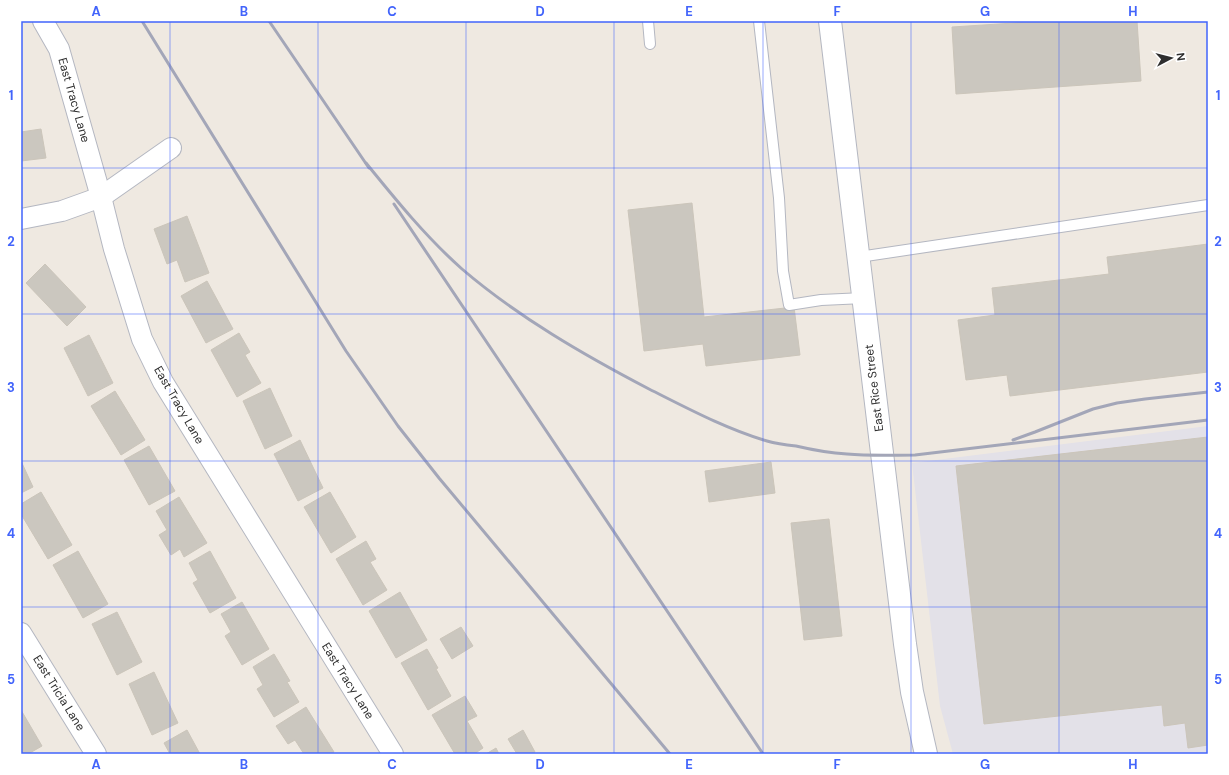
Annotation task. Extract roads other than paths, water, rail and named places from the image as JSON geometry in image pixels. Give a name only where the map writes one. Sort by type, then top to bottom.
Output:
[{"type":"main road","name":"East Rice Street","points":[[830,21],[905,644],[912,692],[926,754]]},
{"type":"street","name":"East Tracy Lane","points":[[43,21],[59,49],[102,197],[114,249],[142,339],[163,382],[393,754]]},
{"type":"street","points":[[21,219],[62,211],[102,197],[171,148]]},
{"type":"street","name":"East Tricia Lane","points":[[21,633],[96,754]]},
{"type":"lane","points":[[648,21],[650,44]]},
{"type":"lane","points":[[759,21],[779,198],[783,271],[789,305],[821,300],[864,298]]},
{"type":"lane","points":[[859,257],[1208,205]]},
{"type":"railway","points":[[142,21],[346,351],[398,426],[439,478],[670,754]]},
{"type":"railway","points":[[269,21],[369,168]]},
{"type":"railway","points":[[366,163],[400,204],[449,257],[483,287],[529,319],[576,349],[649,389],[692,411],[767,441],[841,454],[915,455],[1208,420]]},
{"type":"railway","points":[[394,204],[763,754]]},
{"type":"railway","points":[[1013,440],[1093,409],[1117,403],[1208,392]]}]
